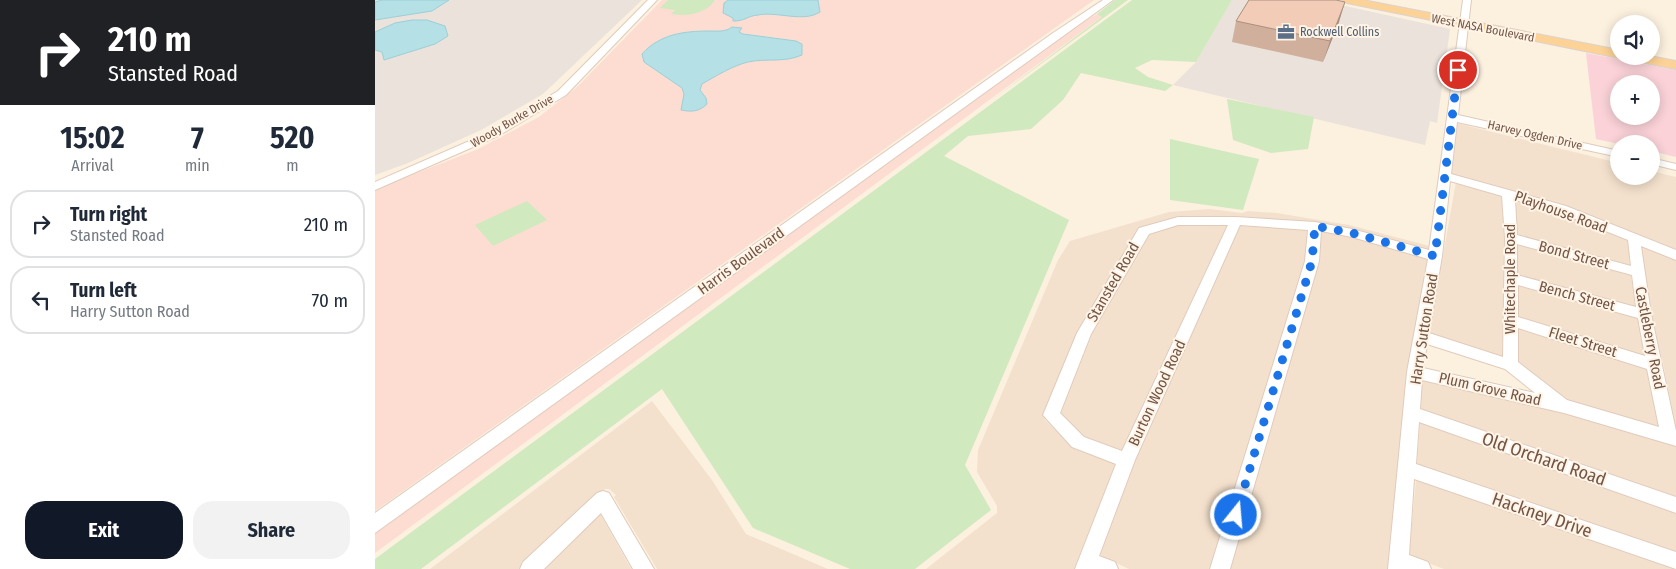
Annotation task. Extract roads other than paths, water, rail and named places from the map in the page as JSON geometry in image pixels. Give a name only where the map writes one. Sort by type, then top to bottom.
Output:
[{"type":"main road","name":"West NASA Boulevard","points":[[1347,0],[1610,46]]},
{"type":"main road","name":"West NASA Boulevard","points":[[1375,0],[1465,22],[1610,52]]},
{"type":"main road","points":[[1660,55],[1676,58]]},
{"type":"main road","points":[[1660,62],[1676,65]]},
{"type":"street","name":"Woody Burke Drive","points":[[375,186],[494,134],[562,93],[653,0]]},
{"type":"street","name":"Harris Boulevard","points":[[375,524],[1056,35],[1109,0]]},
{"type":"street","name":"Harry Sutton Road","points":[[1399,565],[1415,372],[1435,256],[1467,0]]},
{"type":"street","name":"Harvey Ogden Drive","points":[[1451,117],[1610,152]]},
{"type":"street","points":[[1660,163],[1676,167]]},
{"type":"street","name":"Woody Burke Drive","points":[[375,181],[397,176]]},
{"type":"street","name":"Playhouse Road","points":[[1444,176],[1562,209],[1634,240],[1676,255]]},
{"type":"street","name":"Whitechaple Road","points":[[1508,193],[1511,238],[1510,365]]},
{"type":"street","name":"Stansted Road","points":[[1126,460],[1078,442],[1051,415],[1084,333],[1144,230],[1178,221],[1235,221],[1315,226],[1352,233],[1435,256]]},
{"type":"street","name":"Burton Wood Road","points":[[1087,564],[1126,460],[1235,221]]},
{"type":"street","points":[[1220,569],[1312,261],[1315,226]]},
{"type":"street","name":"Bond Street","points":[[1511,238],[1637,272]]},
{"type":"street","name":"Castleberry Road","points":[[1634,240],[1644,314],[1673,438]]},
{"type":"street","name":"Bench Street","points":[[1510,278],[1644,314]]},
{"type":"street","name":"Fleet Street","points":[[1510,320],[1655,365]]},
{"type":"street","name":"Plum Grove Road","points":[[1421,336],[1510,365],[1564,406]]},
{"type":"street","name":"Plum Grove Road","points":[[1415,372],[1564,406],[1673,438]]},
{"type":"street","name":"Old Orchard Road","points":[[1413,413],[1676,505]]},
{"type":"street","name":"Hackney Drive","points":[[1408,469],[1676,561]]},
{"type":"street","points":[[530,569],[603,499],[644,569]]},
{"type":"street","points":[[1087,564],[1108,569]]},
{"type":"street","points":[[1399,565],[1421,569]]},
{"type":"water","points":[[382,0],[449,0],[432,11],[375,20],[375,2]]},
{"type":"water","points":[[728,0],[818,0],[820,12],[806,17],[765,14],[733,21],[733,18],[723,13],[724,3]]},
{"type":"water","points":[[427,20],[445,26],[448,36],[435,44],[384,60],[382,52],[375,50],[375,32],[395,23]]},
{"type":"water","points":[[732,27],[742,28],[739,32],[743,34],[796,41],[802,44],[802,55],[782,60],[748,62],[730,69],[702,84],[700,90],[706,98],[707,104],[704,107],[695,111],[681,110],[684,94],[682,88],[644,62],[642,54],[657,42],[673,35],[691,32],[722,31]]},
{"type":"place","name":"Rockwell Collins","points":[[1286,32]]}]
